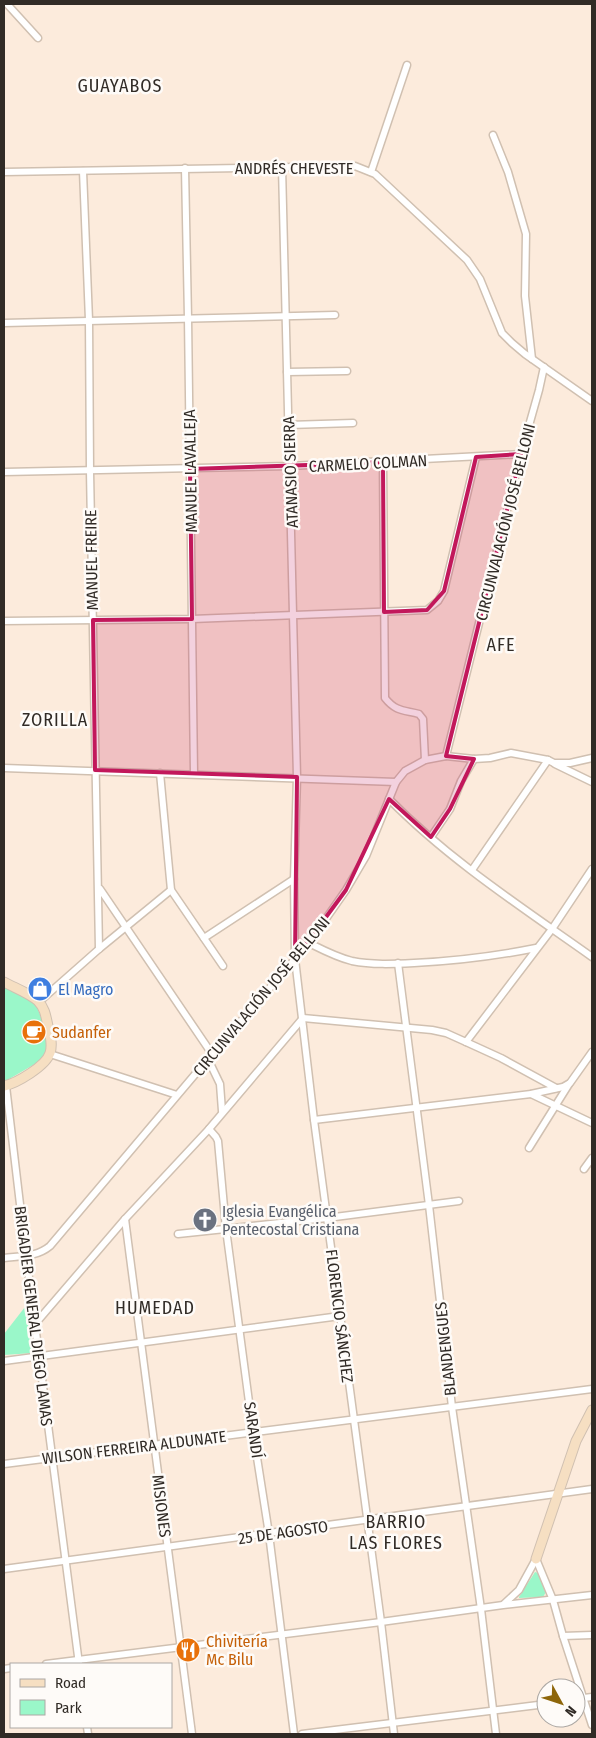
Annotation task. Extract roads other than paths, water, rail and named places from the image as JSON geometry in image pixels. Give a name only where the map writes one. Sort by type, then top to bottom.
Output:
[{"type":"street","points":[[7,4],[38,38]]},
{"type":"street","points":[[371,172],[407,65]]},
{"type":"street","points":[[493,135],[508,172],[526,234],[525,296],[532,359]]},
{"type":"street","name":"ANDRÉS CHEVESTE","points":[[4,172],[355,166],[371,172],[467,260],[480,279],[502,333],[525,354],[544,367]]},
{"type":"street","name":"ATANASIO SIERRA","points":[[282,167],[297,777]]},
{"type":"street","name":"MANUEL LAVALLEJA","points":[[184,168],[188,318],[194,774]]},
{"type":"street","name":"MANUEL FREIRE","points":[[83,171],[89,320],[92,620],[99,949]]},
{"type":"street","points":[[4,323],[335,315]]},
{"type":"street","points":[[544,367],[592,401]]},
{"type":"street","name":"CIRCUNVALACIÓN JOSÉ BELLONI","points":[[4,1258],[44,1252],[50,1246],[210,1056],[309,943],[346,890],[366,856],[396,782],[405,771],[425,760],[446,756],[544,367]]},
{"type":"street","points":[[287,372],[347,371]]},
{"type":"street","points":[[288,425],[354,424]]},
{"type":"street","name":"CARMELO COLMAN","points":[[4,472],[290,466],[522,454]]},
{"type":"street","points":[[4,621],[192,619],[427,610],[438,601],[444,591],[476,457]]},
{"type":"street","points":[[383,462],[385,698],[398,710],[419,714],[423,720],[425,760]]},
{"type":"street","points":[[446,756],[474,759],[490,758],[511,753],[551,762],[570,763],[592,758]]},
{"type":"street","points":[[431,838],[450,809],[461,781],[474,759]]},
{"type":"street","points":[[551,762],[592,782]]},
{"type":"street","points":[[472,870],[551,762]]},
{"type":"street","points":[[4,768],[396,782]]},
{"type":"street","points":[[160,773],[171,890],[223,966]]},
{"type":"street","name":"FLORENCIO SÁNCHEZ","points":[[297,777],[294,879],[296,959],[314,1120],[381,1622],[394,1734]]},
{"type":"street","points":[[389,799],[431,838],[472,870],[592,957]]},
{"type":"street","points":[[466,1042],[552,929],[592,870]]},
{"type":"street","points":[[204,938],[294,879]]},
{"type":"street","points":[[99,888],[210,1056],[220,1084],[222,1111]]},
{"type":"street","points":[[39,1002],[99,949],[171,890]]},
{"type":"street","points":[[309,943],[337,956],[354,961],[385,964],[447,960],[536,948]]},
{"type":"street","name":"BLANDENGUES","points":[[398,963],[429,1205],[452,1407],[481,1609],[496,1734]]},
{"type":"street","points":[[4,982],[39,1002],[45,1011],[52,1041],[50,1054],[37,1069],[5,1086]]},
{"type":"street","points":[[35,1324],[125,1219],[208,1129],[303,1018],[432,1030],[446,1033],[501,1058],[556,1088]]},
{"type":"street","points":[[529,1148],[592,1052]]},
{"type":"street","points":[[50,1054],[177,1095]]},
{"type":"street","points":[[314,1120],[531,1094],[563,1087],[570,1083]]},
{"type":"street","name":"BRIGADIER GENERAL DIEGO LAMAS","points":[[5,1086],[79,1662]]},
{"type":"street","points":[[531,1094],[592,1123]]},
{"type":"street","name":"SARANDÍ","points":[[208,1129],[218,1141],[226,1230],[269,1534],[294,1734]]},
{"type":"street","points":[[584,1169],[592,1158]]},
{"type":"street","points":[[178,1234],[226,1230],[458,1201]]},
{"type":"street","name":"MISIONES","points":[[125,1219],[192,1734]]},
{"type":"street","points":[[4,1362],[340,1316]]},
{"type":"street","name":"WILSON FERREIRA ALDUNATE","points":[[4,1464],[592,1389]]},
{"type":"street","points":[[503,1604],[519,1590],[536,1559],[576,1441],[592,1410]]},
{"type":"street","name":"25 DE AGOSTO","points":[[4,1569],[592,1489]]},
{"type":"street","points":[[536,1559],[553,1600],[577,1678]]},
{"type":"street","points":[[62,1663],[481,1609],[503,1604],[592,1595]]},
{"type":"street","points":[[563,1636],[592,1635]]},
{"type":"street","points":[[302,1734],[536,1705]]},
{"type":"street","points":[[586,1705],[592,1726]]},
{"type":"place","name":"El Magro","points":[[40,989]]},
{"type":"place","name":"Sudanfer","points":[[34,1032]]},
{"type":"place","name":"Iglesia Evangélica Pentecostal Cristiana","points":[[205,1220]]},
{"type":"place","name":"Chivitería Mc Bilu","points":[[188,1650]]},
{"type":"district","name":"GUAYABOS","points":[[120,86]]},
{"type":"district","name":"AFE","points":[[501,645]]},
{"type":"district","name":"ZORILLA","points":[[55,720]]},
{"type":"district","name":"HUMEDAD","points":[[155,1308]]},
{"type":"district","name":"BARRIO LAS FLORES","points":[[396,1532]]}]
